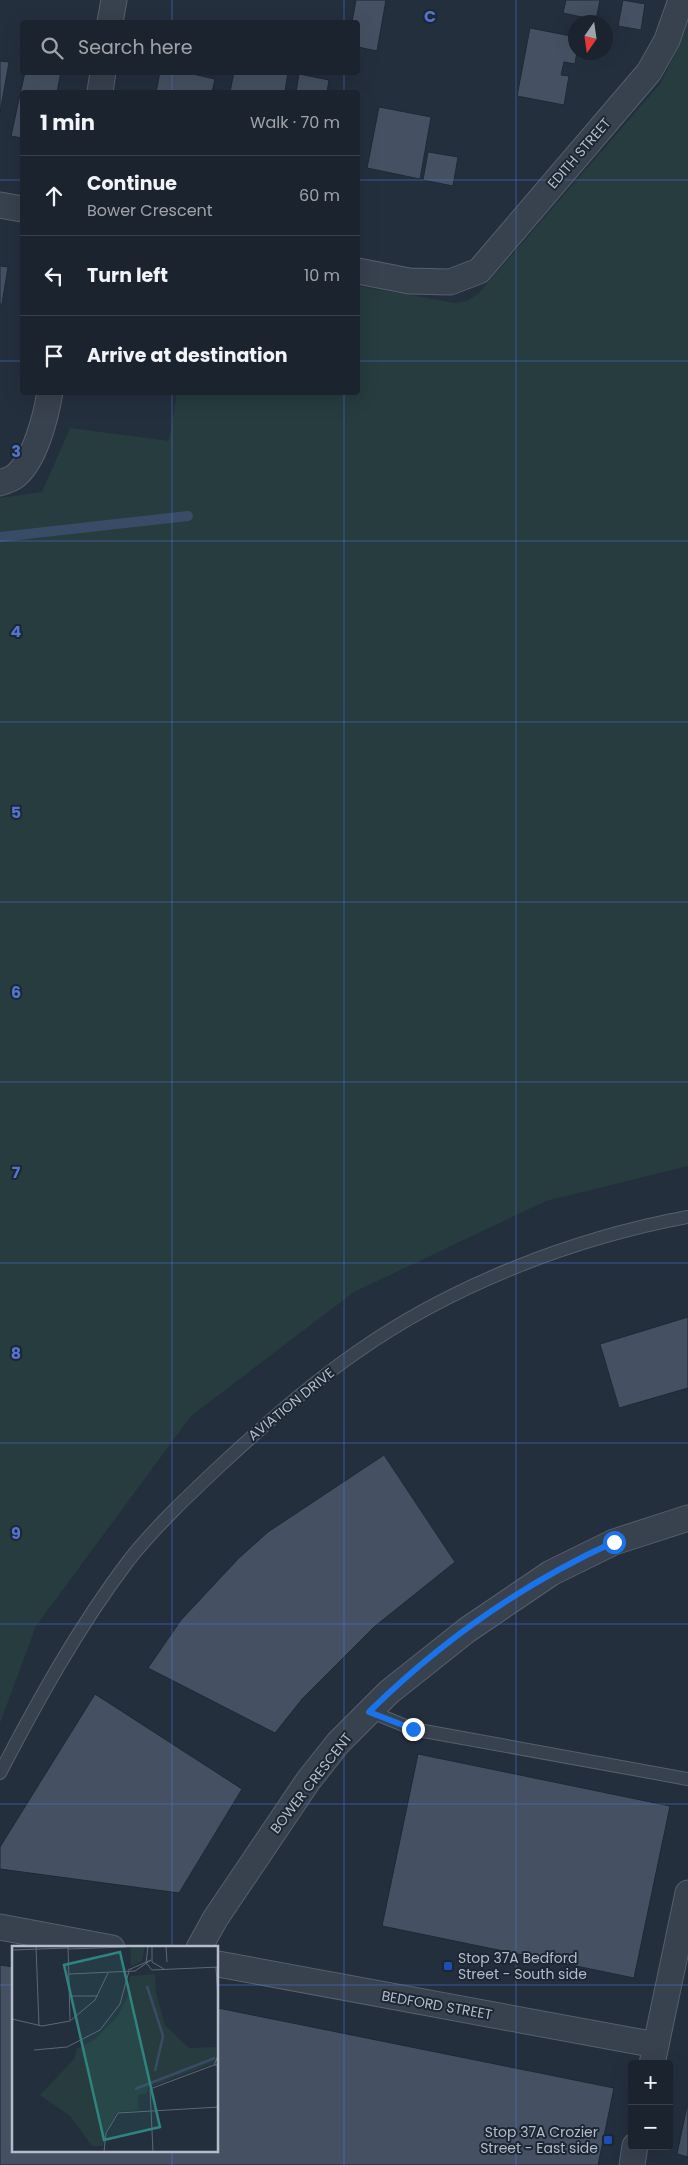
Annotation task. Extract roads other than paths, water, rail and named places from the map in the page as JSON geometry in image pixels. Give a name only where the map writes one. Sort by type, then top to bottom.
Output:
[{"type":"street","points":[[110,20],[114,0]]},
{"type":"street","name":"EDITH STREET","points":[[360,272],[408,281],[450,282],[478,271],[649,72],[667,40],[681,0]]},
{"type":"street","points":[[100,90],[103,75]]},
{"type":"street","points":[[0,205],[20,209]]},
{"type":"street","points":[[0,483],[15,476],[32,453],[47,413],[50,395]]},
{"type":"street","name":"BOWER CRESCENT","points":[[200,1946],[215,1919],[308,1781],[338,1743],[414,1670],[467,1630],[551,1573],[614,1542],[688,1518]]},
{"type":"street","points":[[654,2054],[688,1893]]},
{"type":"street","points":[[0,1929],[101,1946]]},
{"type":"street","name":"BEDFORD STREET","points":[[219,1964],[654,2054]]},
{"type":"street","points":[[632,2165],[635,2150]]},
{"type":"lane","name":"AVIATION DRIVE","points":[[0,1773],[42,1695],[92,1613],[131,1558],[196,1488],[273,1416],[358,1351],[439,1302],[541,1257],[645,1225],[688,1217]]},
{"type":"lane","points":[[369,1712],[413,1729],[688,1778]]},
{"type":"waterway","points":[[0,537],[188,516]]},
{"type":"place","name":"Stop 37A Bedford Street - South side","points":[[448,1966]]},
{"type":"place","name":"Stop 37A Crozier Street - East side","points":[[608,2140]]}]
